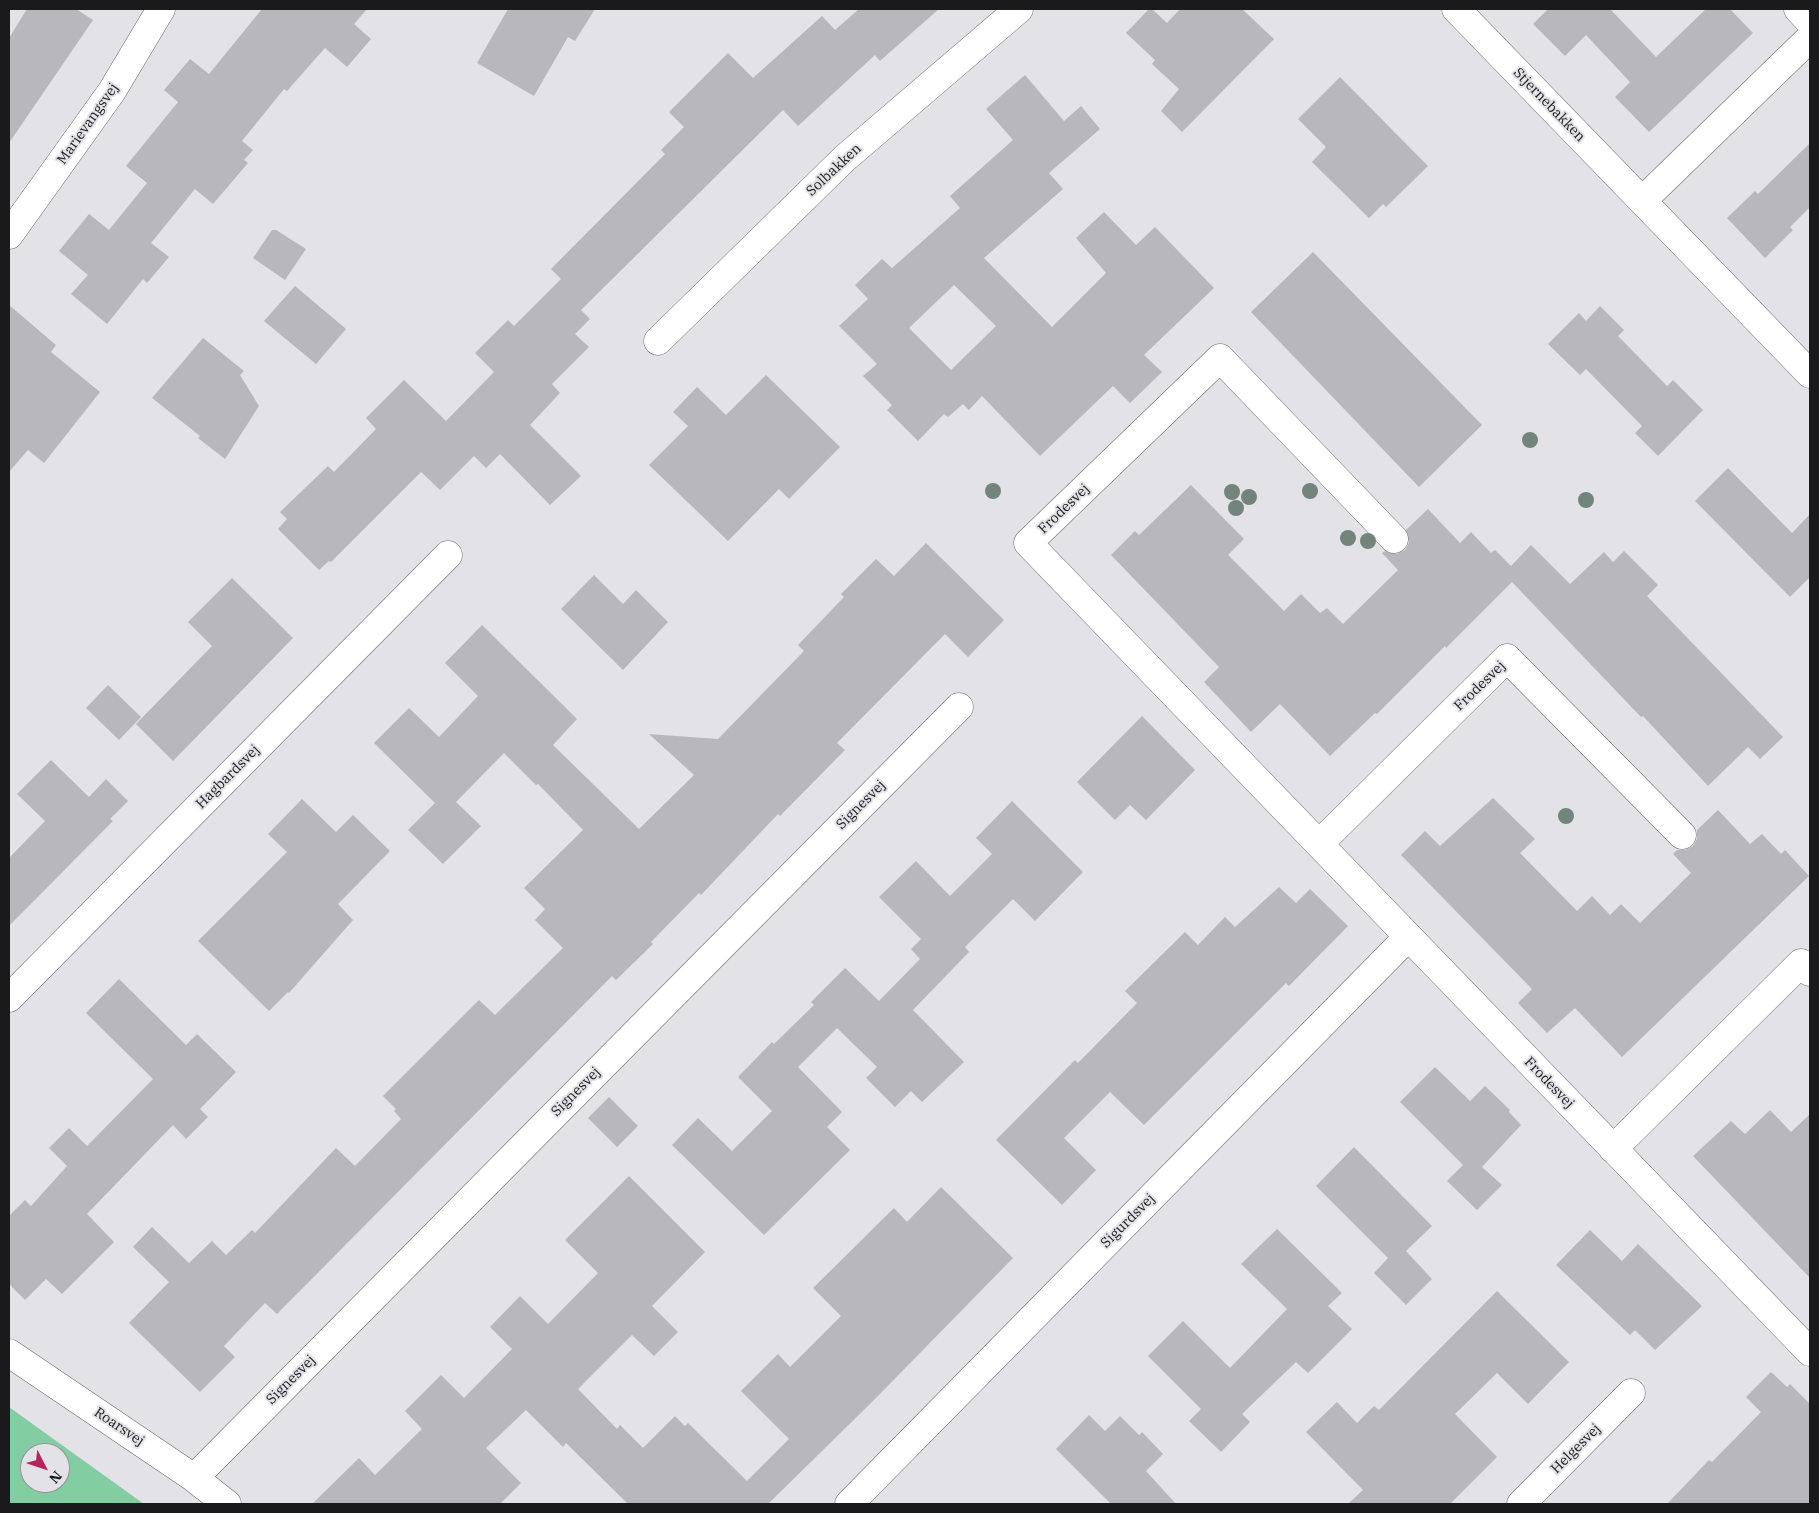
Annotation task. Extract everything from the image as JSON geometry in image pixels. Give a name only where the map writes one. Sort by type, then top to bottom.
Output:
[{"type":"street","name":"Marievangsvej","points":[[9,235],[112,91],[161,9]]},
{"type":"street","name":"Solbakken","points":[[658,340],[846,158],[1019,9]]},
{"type":"street","name":"Stjernebakken","points":[[1456,9],[1810,374]]},
{"type":"street","points":[[1798,9],[1810,22]]},
{"type":"street","points":[[1642,200],[1810,38]]},
{"type":"street","name":"Frodesvej","points":[[1394,539],[1220,358],[1028,543],[1810,1352]]},
{"type":"street","name":"Hagbardsvej","points":[[9,998],[448,555]]},
{"type":"street","name":"Frodesvej","points":[[1319,844],[1507,658],[1682,835]]},
{"type":"street","name":"Signesvej","points":[[194,1478],[958,707]]},
{"type":"street","name":"Sigurdsvej","points":[[849,1504],[1408,937]]},
{"type":"street","points":[[1613,1148],[1801,963],[1810,972]]},
{"type":"street","name":"Roarsvej","points":[[9,1353],[194,1478],[228,1504]]},
{"type":"street","name":"Helgesvej","points":[[1521,1504],[1631,1393]]},
{"type":"green space","points":[[9,1407],[59,1443],[20,1443],[20,1493],[70,1493],[70,1451],[144,1504],[9,1504]]},
{"type":"building","points":[[27,9],[76,9],[93,20],[9,143],[9,38]]},
{"type":"building","points":[[262,9],[367,9],[354,24],[371,39],[347,67],[325,48],[287,91],[284,89],[242,141],[253,150],[244,160],[248,163],[213,204],[195,189],[151,243],[169,257],[147,283],[143,279],[107,324],[71,294],[88,275],[59,251],[89,214],[109,230],[147,183],[126,166],[178,102],[164,90],[190,59],[209,74]]},
{"type":"building","points":[[508,9],[595,9],[575,41],[568,37],[534,96],[477,63]]},
{"type":"building","points":[[859,9],[939,9],[880,61],[875,55],[798,126],[783,110],[581,310],[590,319],[575,334],[589,347],[552,384],[560,393],[530,425],[581,476],[550,505],[500,454],[486,468],[474,456],[440,490],[421,472],[331,562],[329,561],[319,570],[278,529],[287,519],[280,512],[328,466],[334,472],[376,429],[366,418],[404,380],[446,421],[494,372],[475,353],[508,320],[514,326],[561,279],[551,269],[665,154],[661,150],[684,127],[669,112],[728,53],[753,78],[822,16],[835,30]]},
{"type":"building","points":[[1149,9],[1152,9],[1167,23],[1180,9],[1242,9],[1274,39],[1182,132],[1161,111],[1179,89],[1152,64],[1155,60],[1126,33]]},
{"type":"building","points":[[1548,9],[1612,9],[1656,57],[1706,9],[1730,9],[1753,33],[1649,132],[1615,97],[1630,82],[1586,35],[1565,56],[1533,24]]},
{"type":"building","points":[[1025,75],[1064,121],[1081,106],[1100,129],[1049,173],[1063,189],[984,258],[1052,327],[1106,273],[1076,238],[1104,212],[1136,245],[1155,227],[1214,288],[1144,355],[1162,372],[1130,403],[1113,386],[1040,456],[982,396],[969,410],[963,404],[948,417],[944,414],[918,441],[887,410],[892,405],[863,376],[877,364],[839,326],[868,299],[855,285],[882,259],[892,268],[960,208],[950,196],[1013,140],[986,109]],"holes":[[[954,285],[996,326],[951,370],[909,328]]]},
{"type":"building","points":[[1340,77],[1428,166],[1386,207],[1383,204],[1369,218],[1312,162],[1326,147],[1298,119]]},
{"type":"building","points":[[1810,143],[1810,207],[1790,227],[1793,230],[1765,258],[1727,218],[1755,191],[1758,194]]},
{"type":"building","points":[[272,230],[276,230],[306,249],[285,280],[253,258]]},
{"type":"building","points":[[1313,252],[1482,425],[1419,487],[1251,312]]},
{"type":"building","points":[[295,286],[346,329],[316,364],[264,321]]},
{"type":"building","points":[[9,305],[56,345],[51,352],[100,392],[44,463],[28,450],[9,472]]},
{"type":"building","points":[[1600,306],[1624,330],[1618,336],[1667,386],[1673,380],[1703,410],[1658,456],[1635,433],[1642,426],[1586,369],[1580,375],[1548,344],[1579,313],[1586,321]]},
{"type":"building","points":[[203,338],[244,371],[240,375],[259,406],[225,459],[198,438],[200,436],[152,398]]},
{"type":"building","points":[[766,375],[840,447],[789,499],[779,489],[728,541],[649,465],[688,426],[673,412],[697,387],[726,415]]},
{"type":"building","points":[[1728,468],[1792,533],[1810,514],[1810,577],[1790,597],[1695,501]]},
{"type":"building","points":[[1191,485],[1244,539],[1228,555],[1284,611],[1301,594],[1320,613],[1327,608],[1343,624],[1398,570],[1382,553],[1385,551],[1397,554],[1405,550],[1409,543],[1406,530],[1428,509],[1460,543],[1471,532],[1491,553],[1495,550],[1511,566],[1531,545],[1570,584],[1604,552],[1613,562],[1624,551],[1658,585],[1647,596],[1783,737],[1760,759],[1748,747],[1708,786],[1643,716],[1641,717],[1512,582],[1377,714],[1375,713],[1330,756],[1280,704],[1251,732],[1204,682],[1219,667],[1111,555],[1135,531],[1139,535]]},
{"type":"building","points":[[926,543],[1004,620],[968,657],[945,634],[837,743],[845,750],[780,816],[778,814],[701,895],[699,893],[651,942],[653,944],[616,980],[612,976],[277,1314],[265,1303],[224,1346],[235,1357],[200,1392],[129,1323],[169,1282],[133,1247],[152,1227],[189,1263],[212,1241],[226,1255],[252,1230],[255,1233],[336,1148],[355,1166],[401,1119],[394,1111],[396,1109],[383,1096],[479,1000],[495,1015],[563,948],[535,920],[545,909],[524,888],[583,830],[538,784],[536,785],[504,753],[456,802],[481,826],[443,864],[408,830],[435,803],[374,743],[409,708],[439,737],[478,696],[445,663],[482,625],[577,719],[553,745],[639,829],[694,775],[649,734],[718,739],[804,651],[798,645],[844,597],[841,594],[876,559],[894,576]]},
{"type":"building","points":[[594,575],[623,604],[636,590],[668,622],[623,670],[561,609]]},
{"type":"building","points":[[232,578],[293,638],[173,761],[136,724],[212,646],[188,622]]},
{"type":"building","points":[[108,685],[141,717],[119,740],[86,708]]},
{"type":"building","points":[[1142,716],[1195,770],[1146,820],[1130,805],[1115,820],[1077,782]]},
{"type":"building","points":[[51,760],[89,797],[106,779],[128,801],[110,819],[113,821],[9,926],[9,858],[45,821],[17,794]]},
{"type":"building","points":[[1493,798],[1535,839],[1520,853],[1577,911],[1592,896],[1610,915],[1621,904],[1640,923],[1691,873],[1673,854],[1677,850],[1685,850],[1693,846],[1697,839],[1697,830],[1718,810],[1750,844],[1762,834],[1781,854],[1785,850],[1809,876],[1622,1057],[1575,1008],[1547,1033],[1518,1003],[1532,989],[1401,855],[1425,831],[1440,846]]},
{"type":"building","points":[[302,799],[336,832],[353,815],[390,851],[338,904],[353,920],[289,993],[269,1011],[198,941],[287,852],[268,834]]},
{"type":"building","points":[[1012,801],[1083,872],[1035,921],[1013,899],[965,947],[969,952],[913,1010],[964,1062],[922,1102],[911,1091],[895,1107],[866,1078],[877,1067],[837,1028],[798,1067],[842,1112],[827,1127],[850,1150],[764,1235],[672,1145],[698,1118],[732,1151],[772,1111],[738,1077],[772,1042],[774,1044],[814,1005],[811,1002],[845,968],[879,1001],[920,959],[911,949],[921,939],[879,897],[916,861],[950,896],[992,854],[976,838]]},
{"type":"building","points":[[1279,887],[1296,903],[1310,889],[1348,926],[1289,986],[1286,983],[1144,1125],[1110,1092],[1064,1138],[1096,1170],[1062,1205],[996,1140],[1075,1060],[1078,1063],[1137,1003],[1125,991],[1185,932],[1198,945],[1225,917],[1235,927]]},
{"type":"building","points":[[119,979],[186,1045],[197,1034],[236,1072],[200,1109],[208,1117],[186,1139],[173,1125],[87,1214],[114,1242],[62,1294],[46,1279],[25,1300],[9,1284],[9,1216],[25,1200],[31,1206],[67,1166],[49,1148],[69,1128],[87,1146],[153,1079],[86,1013]]},
{"type":"building","points":[[1435,1067],[1470,1101],[1485,1086],[1510,1110],[1509,1112],[1521,1125],[1482,1167],[1502,1185],[1477,1210],[1447,1181],[1463,1165],[1400,1102]]},
{"type":"building","points":[[609,1097],[638,1126],[617,1147],[588,1118]]},
{"type":"building","points":[[1770,1110],[1791,1132],[1810,1114],[1810,1278],[1693,1156],[1731,1121],[1745,1134]]},
{"type":"building","points":[[1354,1147],[1432,1226],[1406,1251],[1432,1279],[1406,1305],[1374,1273],[1388,1258],[1316,1186]]},
{"type":"building","points":[[629,1176],[705,1252],[652,1306],[678,1332],[654,1356],[632,1335],[578,1389],[617,1429],[620,1425],[643,1448],[675,1416],[685,1426],[688,1423],[747,1481],[789,1439],[741,1391],[778,1354],[790,1367],[841,1316],[813,1288],[894,1208],[907,1222],[941,1187],[1013,1258],[770,1504],[628,1504],[566,1443],[563,1447],[526,1410],[486,1448],[521,1483],[500,1504],[312,1504],[359,1458],[375,1475],[422,1429],[405,1411],[441,1375],[464,1398],[512,1349],[490,1327],[520,1296],[548,1324],[598,1273],[565,1240]]},
{"type":"building","points":[[1277,1229],[1342,1293],[1328,1306],[1352,1329],[1308,1373],[1296,1362],[1242,1414],[1250,1422],[1221,1452],[1189,1421],[1201,1409],[1148,1356],[1183,1321],[1230,1368],[1287,1309],[1241,1264]]},
{"type":"building","points":[[1590,1230],[1622,1261],[1638,1244],[1702,1306],[1655,1350],[1635,1330],[1630,1335],[1556,1265]]},
{"type":"building","points":[[1497,1291],[1569,1362],[1528,1404],[1497,1373],[1455,1414],[1497,1457],[1450,1504],[1348,1504],[1363,1490],[1306,1432],[1337,1402],[1357,1423],[1374,1406],[1379,1410]]},
{"type":"building","points":[[1771,1372],[1787,1387],[1790,1384],[1810,1404],[1810,1504],[1667,1504],[1709,1460],[1712,1462],[1761,1412],[1746,1397]]},
{"type":"building","points":[[1089,1415],[1105,1431],[1120,1416],[1139,1435],[1142,1432],[1163,1454],[1146,1471],[1176,1504],[1111,1504],[1056,1449]]}]
